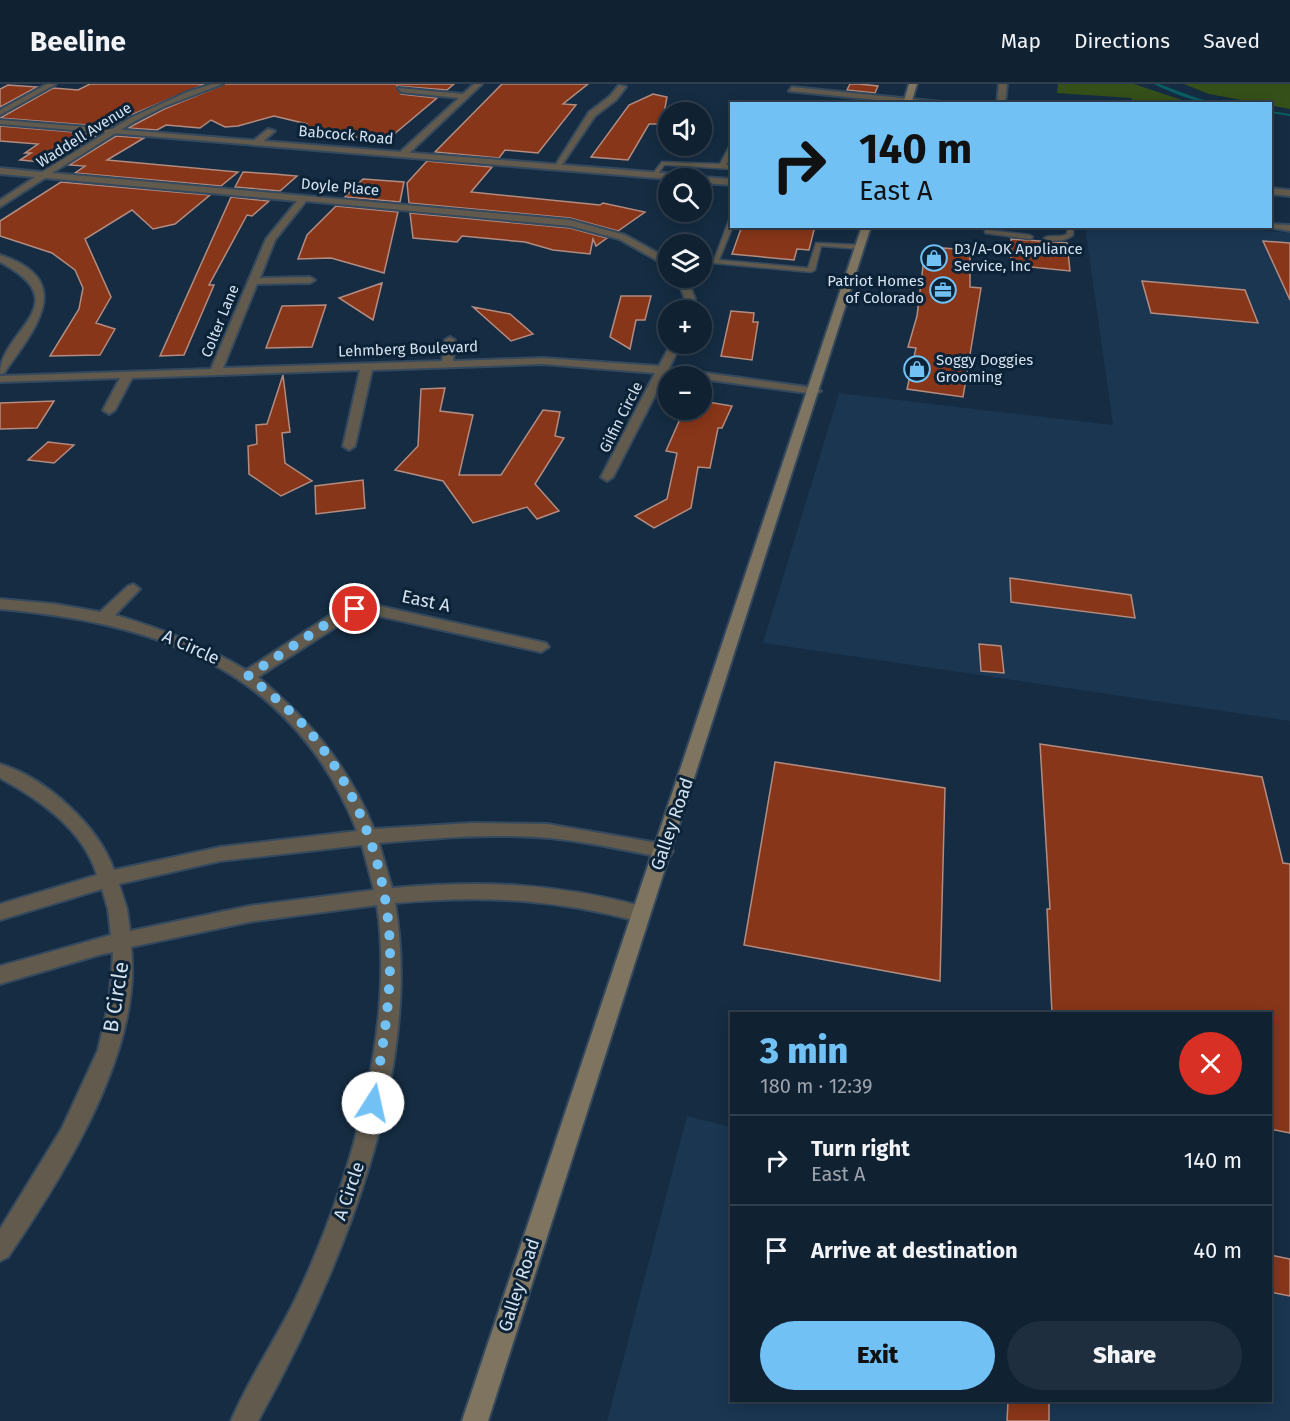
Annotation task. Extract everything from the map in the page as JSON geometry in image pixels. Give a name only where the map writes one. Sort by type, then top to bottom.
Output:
[{"type":"main road","points":[[907,102],[913,84]]},
{"type":"main road","name":"Galley Road","points":[[475,1421],[816,391],[866,228]]},
{"type":"street","points":[[0,113],[52,84]]},
{"type":"street","name":"Waddell Avenue","points":[[0,204],[154,107],[219,84]]},
{"type":"street","points":[[402,155],[478,84]]},
{"type":"street","points":[[1001,102],[1003,84]]},
{"type":"street","points":[[556,167],[592,114],[614,98],[622,87]]},
{"type":"street","points":[[401,90],[464,96]]},
{"type":"street","points":[[792,90],[907,102]]},
{"type":"street","name":"Babcock Road","points":[[0,122],[658,176]]},
{"type":"street","points":[[256,143],[271,131]]},
{"type":"street","name":"Doyle Place","points":[[0,171],[570,223],[619,235],[658,255]]},
{"type":"street","points":[[712,181],[730,182]]},
{"type":"street","points":[[1272,191],[1290,193]]},
{"type":"street","name":"Colter Lane","points":[[216,371],[276,230],[303,199]]},
{"type":"street","points":[[1272,226],[1290,228]]},
{"type":"street","points":[[0,258],[34,278],[41,298],[31,325],[0,371]]},
{"type":"street","name":"Colter Lane","points":[[253,281],[310,280]]},
{"type":"street","points":[[447,363],[450,340]]},
{"type":"street","name":"Lehmberg Boulevard","points":[[0,379],[552,361],[658,370]]},
{"type":"street","points":[[349,446],[367,366]]},
{"type":"street","points":[[109,410],[128,374]]},
{"type":"street","name":"Lehmberg Boulevard","points":[[712,377],[816,391]]},
{"type":"street","name":"Gilfin Circle","points":[[607,477],[658,378]]},
{"type":"street","points":[[105,616],[133,590]]},
{"type":"street","name":"A Circle","points":[[0,604],[44,607],[105,616],[181,640],[248,676],[281,703],[320,744],[348,792],[370,837],[386,896],[390,966],[387,1009],[363,1147],[350,1194],[301,1312],[270,1378],[244,1421]]},
{"type":"street","name":"East A","points":[[248,676],[343,613],[355,609],[370,609],[541,647]]},
{"type":"street","name":"B Circle","points":[[0,770],[37,790],[70,814],[93,844],[111,878],[124,939],[118,1007],[108,1049],[91,1094],[57,1161],[0,1249]]},
{"type":"street","points":[[0,912],[75,887],[111,878],[252,849],[370,837],[469,830],[548,831],[585,835],[664,851]]},
{"type":"street","points":[[0,975],[124,939],[262,911],[386,896],[437,893],[547,895],[569,897],[641,914]]},
{"type":"lane","points":[[722,166],[730,151]]},
{"type":"lane","points":[[654,176],[662,164],[668,163],[730,167]]},
{"type":"lane","points":[[730,225],[715,262],[812,270],[818,244],[861,247]]},
{"type":"lane","points":[[1047,238],[1064,238],[1070,235],[1070,228]]},
{"type":"lane","points":[[987,232],[1030,237]]},
{"type":"shaded area","points":[[1085,228],[1236,228],[1290,233],[1290,721],[763,643],[839,393],[1113,425]]},
{"type":"shaded area","points":[[687,1116],[730,1127],[730,1402],[1272,1402],[1272,1254],[1290,1258],[1290,1421],[607,1421]]},
{"type":"green space","points":[[1058,84],[1134,84],[1188,102],[1133,102],[1131,98],[1057,93]]},
{"type":"green space","points":[[1184,84],[1290,84],[1290,109],[1272,106],[1272,102],[1252,102],[1209,94]]},
{"type":"building","points":[[90,84],[205,84],[129,116],[112,127],[0,118],[53,88],[78,90]]},
{"type":"building","points":[[225,84],[454,84],[447,90],[397,86],[401,94],[437,98],[387,140],[319,134],[318,130],[310,131],[307,124],[274,116],[238,126],[225,127],[211,120],[200,128],[166,125],[157,130],[128,128],[164,109]]},
{"type":"building","points":[[502,84],[588,84],[563,104],[576,105],[538,153],[505,150],[499,158],[435,152]]},
{"type":"building","points":[[850,84],[878,86],[875,93],[847,90]]},
{"type":"building","points":[[8,85],[37,87],[0,107],[0,89]]},
{"type":"building","points":[[653,94],[667,97],[666,102],[658,102],[658,124],[649,124],[628,160],[591,157],[629,105]]},
{"type":"building","points":[[0,126],[99,134],[52,163],[20,160],[31,153],[25,153],[38,144],[0,141]]},
{"type":"building","points":[[116,136],[144,138],[107,160],[238,172],[221,186],[75,173],[85,166],[69,165]]},
{"type":"building","points":[[427,161],[492,167],[471,192],[600,205],[603,203],[645,212],[618,231],[570,218],[409,203],[407,183]]},
{"type":"building","points":[[243,172],[297,176],[280,191],[235,187]]},
{"type":"building","points":[[363,179],[404,182],[400,202],[345,197]]},
{"type":"building","points":[[61,182],[210,195],[175,224],[153,229],[132,210],[85,239],[111,297],[96,323],[115,329],[100,355],[50,356],[79,309],[83,288],[75,270],[52,253],[0,236],[0,221]]},
{"type":"building","points":[[231,197],[269,201],[252,216],[247,215],[209,285],[214,285],[184,355],[160,356]]},
{"type":"building","points":[[336,206],[398,212],[384,273],[331,258],[298,259],[307,235]]},
{"type":"building","points":[[410,213],[570,228],[607,238],[596,246],[593,239],[590,254],[553,250],[525,242],[462,236],[457,242],[413,238]]},
{"type":"building","points":[[741,228],[814,228],[809,250],[797,249],[794,260],[732,254]]},
{"type":"building","points":[[1011,239],[1067,243],[1070,271],[1011,265]]},
{"type":"building","points":[[1263,241],[1290,243],[1290,300]]},
{"type":"building","points":[[929,247],[970,250],[970,287],[981,288],[963,397],[907,389],[916,348],[908,347],[917,316],[924,258],[928,258]]},
{"type":"building","points":[[1142,281],[1245,290],[1258,323],[1151,313]]},
{"type":"building","points":[[382,283],[373,320],[339,298]]},
{"type":"building","points":[[621,296],[651,296],[645,320],[636,320],[630,349],[610,337]]},
{"type":"building","points":[[326,305],[312,347],[266,348],[282,306]]},
{"type":"building","points":[[473,307],[510,314],[533,334],[511,341]]},
{"type":"building","points":[[731,311],[754,313],[753,322],[758,322],[752,360],[721,356]]},
{"type":"building","points":[[283,375],[290,432],[282,433],[285,463],[312,481],[281,496],[249,474],[248,446],[257,444],[256,425],[267,424]]},
{"type":"building","points":[[445,388],[440,411],[473,415],[459,475],[501,475],[543,410],[560,412],[555,436],[564,438],[535,484],[559,511],[537,519],[527,507],[473,523],[443,481],[395,470],[418,446],[421,389]]},
{"type":"building","points":[[54,401],[37,428],[0,429],[0,403]]},
{"type":"building","points":[[712,403],[732,406],[722,428],[718,428],[710,468],[698,467],[691,508],[654,528],[635,516],[667,499],[677,453],[666,451],[680,420],[712,420]]},
{"type":"building","points":[[48,442],[74,445],[54,463],[28,460]]},
{"type":"building","points":[[363,480],[365,508],[316,514],[315,486]]},
{"type":"building","points":[[1010,578],[1131,595],[1135,618],[1011,602]]},
{"type":"building","points":[[979,644],[1001,646],[1004,673],[981,671]]},
{"type":"building","points":[[1040,744],[1262,777],[1283,863],[1290,864],[1290,1133],[1272,1129],[1272,1012],[1052,1012],[1047,909],[1050,909]]},
{"type":"building","points":[[775,762],[945,788],[940,981],[744,945]]},
{"type":"building","points":[[1272,1255],[1290,1259],[1290,1296],[1272,1292]]},
{"type":"building","points":[[1008,1402],[1049,1402],[1049,1421],[1007,1421]]},
{"type":"waterway","points":[[1156,84],[1210,102]]},
{"type":"waterway","points":[[1272,112],[1290,115]]},
{"type":"place","name":"D3/A-OK Appliance Service, Inc","points":[[934,258]]},
{"type":"place","name":"Patriot Homes of Colorado","points":[[943,290]]},
{"type":"place","name":"Soggy Doggies Grooming","points":[[917,369]]},
{"type":"route","points":[[355,609],[343,613],[248,676],[281,703],[320,744],[333,764],[370,837],[386,896],[390,966],[381,1058],[373,1103]]}]
